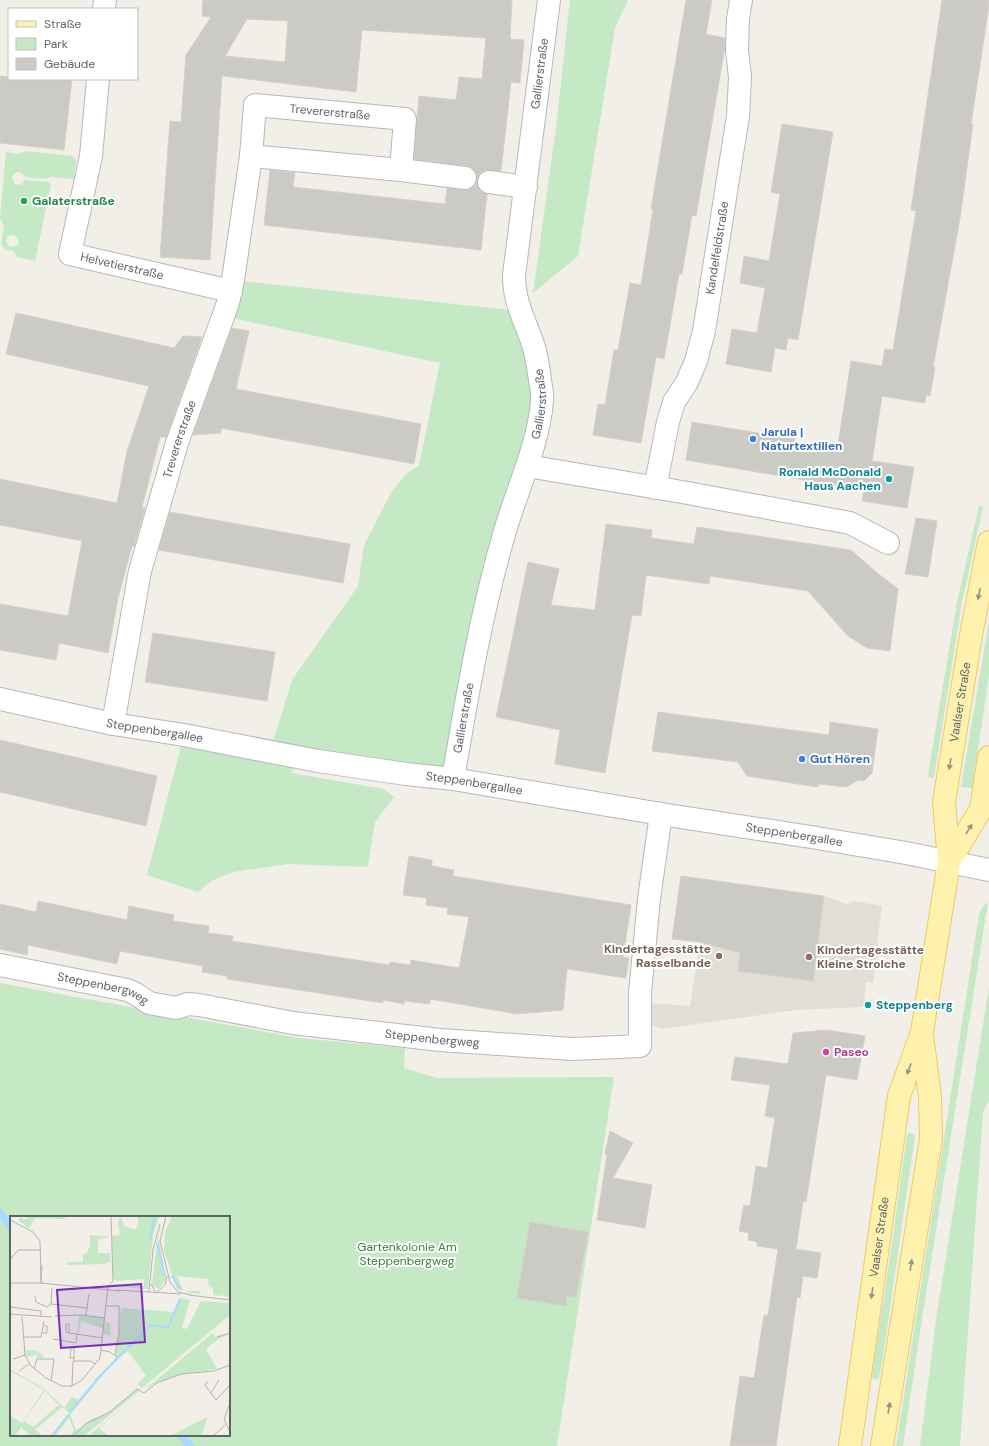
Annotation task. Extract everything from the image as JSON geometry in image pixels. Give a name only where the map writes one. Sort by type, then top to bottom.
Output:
[{"type":"main road","name":"Vaalser Straße","points":[[850,1446],[899,1096],[922,1032],[949,862],[944,802],[971,635],[989,542]]},
{"type":"main road","name":"Vaalser Straße","points":[[949,862],[981,809],[989,757]]},
{"type":"main road","name":"Vaalser Straße","points":[[882,1446],[931,1139],[930,1097],[922,1032]]},
{"type":"street","name":"Gallierstraße","points":[[453,779],[486,603],[505,531],[527,466],[540,417],[543,399],[534,347],[519,311],[514,290],[515,258],[526,187],[549,0]]},
{"type":"street","name":"Kandelfeldstraße","points":[[655,488],[668,422],[674,402],[687,382],[696,361],[704,331],[738,116],[740,78],[737,43],[738,19],[741,0]]},
{"type":"street","name":"Helvetierstraße","points":[[98,80],[91,156],[70,254],[231,291]]},
{"type":"street","name":"Trevererstraße","points":[[113,724],[140,571],[177,443],[231,291],[251,156],[255,105],[405,119],[401,170]]},
{"type":"street","points":[[251,156],[401,170],[464,178]]},
{"type":"street","points":[[489,182],[526,187]]},
{"type":"street","points":[[527,466],[850,523],[888,543]]},
{"type":"street","name":"Steppenbergallee","points":[[0,699],[113,724],[184,735],[318,761],[406,774],[453,779],[661,814],[811,836],[989,870]]},
{"type":"street","name":"Steppenbergweg","points":[[0,965],[127,990],[149,1003],[176,1008],[188,1004],[199,1005],[301,1024],[440,1040],[573,1049],[640,1046],[640,993],[649,899],[661,814]]},
{"type":"shaded area","name":"Kindertagesstätte Kleine Strolche","points":[[768,889],[824,896],[846,904],[853,901],[882,906],[877,943],[879,943],[873,983],[866,982],[864,1007],[796,1010],[662,1029],[653,1026],[649,1018],[649,1003],[690,1006],[700,942]]},
{"type":"green space","points":[[570,0],[628,0],[615,28],[578,256],[533,293],[556,128]]},
{"type":"green space","name":"Galaterstraße","points":[[26,151],[72,156],[76,160],[74,178],[72,179],[25,177],[22,173],[17,172],[13,175],[12,179],[15,184],[20,185],[24,182],[24,180],[49,182],[51,185],[35,261],[17,257],[13,251],[6,250],[1,245],[4,225],[0,218],[6,152],[18,154]],"holes":[[[11,235],[16,236],[19,240],[18,245],[14,247],[9,246],[6,242],[7,237]]]},
{"type":"green space","points":[[233,280],[519,311],[543,399],[453,779],[300,758],[291,773],[384,789],[394,797],[375,822],[368,865],[366,867],[288,864],[233,872],[211,881],[198,892],[147,875],[184,735],[270,752],[292,680],[358,586],[364,545],[392,491],[406,474],[419,466],[440,363],[223,316]]},
{"type":"green space","points":[[979,506],[983,507],[962,602],[934,778],[928,777],[957,602]]},
{"type":"green space","points":[[989,621],[989,676],[972,788],[961,787]]},
{"type":"green space","points":[[988,902],[903,1446],[896,1446],[979,914],[984,905]]},
{"type":"green space","name":"Gartenkolonie Am Steppenbergweg","points":[[0,983],[299,1038],[405,1048],[404,1068],[437,1078],[614,1077],[557,1446],[0,1446]]},
{"type":"green space","points":[[989,987],[989,1100],[983,1112],[960,1446],[920,1446],[937,1313]]},
{"type":"green space","points":[[909,1133],[915,1135],[883,1356],[879,1378],[875,1380],[872,1377],[874,1360],[907,1134]]},
{"type":"building","points":[[203,0],[512,0],[510,39],[524,40],[520,83],[511,82],[501,171],[485,170],[479,174],[477,179],[473,168],[467,166],[414,159],[419,96],[456,100],[459,77],[482,79],[486,38],[362,30],[356,92],[222,76],[210,260],[160,257],[170,121],[181,122],[186,55],[211,17],[202,16]],"holes":[[[247,19],[288,21],[285,62],[225,56]]]},
{"type":"building","points":[[686,0],[712,0],[706,34],[725,38],[725,47],[696,216],[692,215],[682,274],[679,274],[664,359],[656,357],[641,443],[593,435],[598,404],[605,405],[614,350],[618,350],[630,283],[641,285],[653,209],[651,209]]},
{"type":"building","points":[[942,0],[989,0],[989,6],[971,124],[973,124],[960,218],[933,367],[935,367],[930,396],[926,395],[925,403],[882,396],[872,461],[914,467],[907,508],[862,501],[864,490],[686,460],[692,422],[795,439],[795,445],[837,451],[851,361],[882,366],[885,349],[893,350],[916,211],[911,210]]},
{"type":"building","points":[[0,76],[8,77],[8,80],[72,80],[64,150],[0,143]]},
{"type":"building","points":[[782,124],[833,132],[798,340],[788,338],[786,350],[775,348],[771,372],[726,364],[732,329],[757,333],[765,288],[740,283],[744,256],[769,261],[780,194],[771,192]]},
{"type":"building","points":[[270,170],[295,173],[293,187],[445,204],[447,188],[469,190],[475,186],[477,181],[481,192],[487,194],[481,250],[264,225]]},
{"type":"building","points":[[16,313],[174,348],[183,336],[202,337],[166,437],[160,437],[142,507],[145,508],[134,546],[132,546],[118,598],[108,653],[59,643],[56,660],[0,650],[0,604],[68,616],[82,541],[0,525],[0,479],[117,503],[127,451],[149,386],[6,354]]},
{"type":"building","points":[[232,328],[249,331],[236,389],[421,424],[414,464],[221,428],[221,433],[193,435]]},
{"type":"building","points":[[170,512],[350,544],[343,583],[159,550]]},
{"type":"building","points":[[916,518],[937,521],[928,577],[905,574]]},
{"type":"building","points":[[606,524],[652,530],[651,538],[694,544],[697,527],[851,550],[898,589],[890,651],[867,648],[848,636],[808,591],[710,576],[709,584],[646,575],[641,616],[632,615],[605,773],[555,764],[560,730],[496,717],[528,562],[559,569],[551,605],[595,610]]},
{"type":"building","points":[[153,633],[275,652],[267,701],[145,682]]},
{"type":"building","points":[[658,712],[829,735],[830,722],[878,729],[872,773],[864,781],[859,780],[846,787],[820,784],[817,787],[747,776],[738,762],[652,751]]},
{"type":"building","points":[[0,740],[157,776],[146,826],[0,792]]},
{"type":"building","points":[[409,856],[432,860],[432,866],[454,870],[453,876],[631,905],[623,957],[629,958],[626,978],[567,969],[563,1010],[517,1014],[430,999],[430,1004],[405,1001],[404,1004],[383,1000],[383,1003],[227,979],[227,976],[202,972],[203,966],[120,951],[117,964],[28,945],[27,955],[0,949],[0,904],[36,912],[38,901],[127,920],[129,906],[174,915],[173,921],[209,926],[208,933],[233,936],[232,941],[389,965],[390,962],[410,965],[411,960],[459,968],[469,917],[447,914],[448,908],[426,905],[427,898],[403,895]]},
{"type":"building","points":[[681,876],[824,896],[813,981],[738,971],[740,953],[700,942],[672,939]]},
{"type":"building","points":[[827,1030],[865,1036],[857,1080],[826,1075],[806,1202],[803,1201],[796,1249],[821,1253],[817,1278],[803,1276],[800,1298],[797,1297],[776,1446],[730,1446],[740,1376],[754,1378],[764,1315],[768,1315],[778,1249],[757,1246],[757,1242],[748,1240],[749,1233],[739,1231],[744,1205],[750,1206],[756,1166],[767,1168],[775,1118],[765,1116],[770,1085],[731,1080],[735,1057],[788,1064],[793,1033]]},
{"type":"building","points":[[610,1131],[633,1143],[613,1178],[652,1185],[645,1228],[597,1220],[607,1155],[605,1154]]},
{"type":"building","points":[[530,1222],[588,1232],[576,1297],[567,1296],[566,1306],[517,1298]]},
{"type":"waterway","points":[[0,1213],[10,1226]]},
{"type":"waterway","points":[[182,1436],[190,1446]]},
{"type":"place","name":"Galaterstraße","points":[[24,201]]},
{"type":"place","name":"Jarula | Naturtextilien","points":[[753,439]]},
{"type":"place","name":"Ronald McDonald Haus Aachen","points":[[889,479]]},
{"type":"place","name":"Gut Hören","points":[[802,759]]},
{"type":"place","name":"Kindertagesstätte Rasselbande","points":[[719,956]]},
{"type":"place","name":"Kindertagesstätte Kleine Strolche","points":[[809,957]]},
{"type":"place","name":"Steppenberg","points":[[868,1005]]},
{"type":"place","name":"Paseo","points":[[826,1052]]}]
